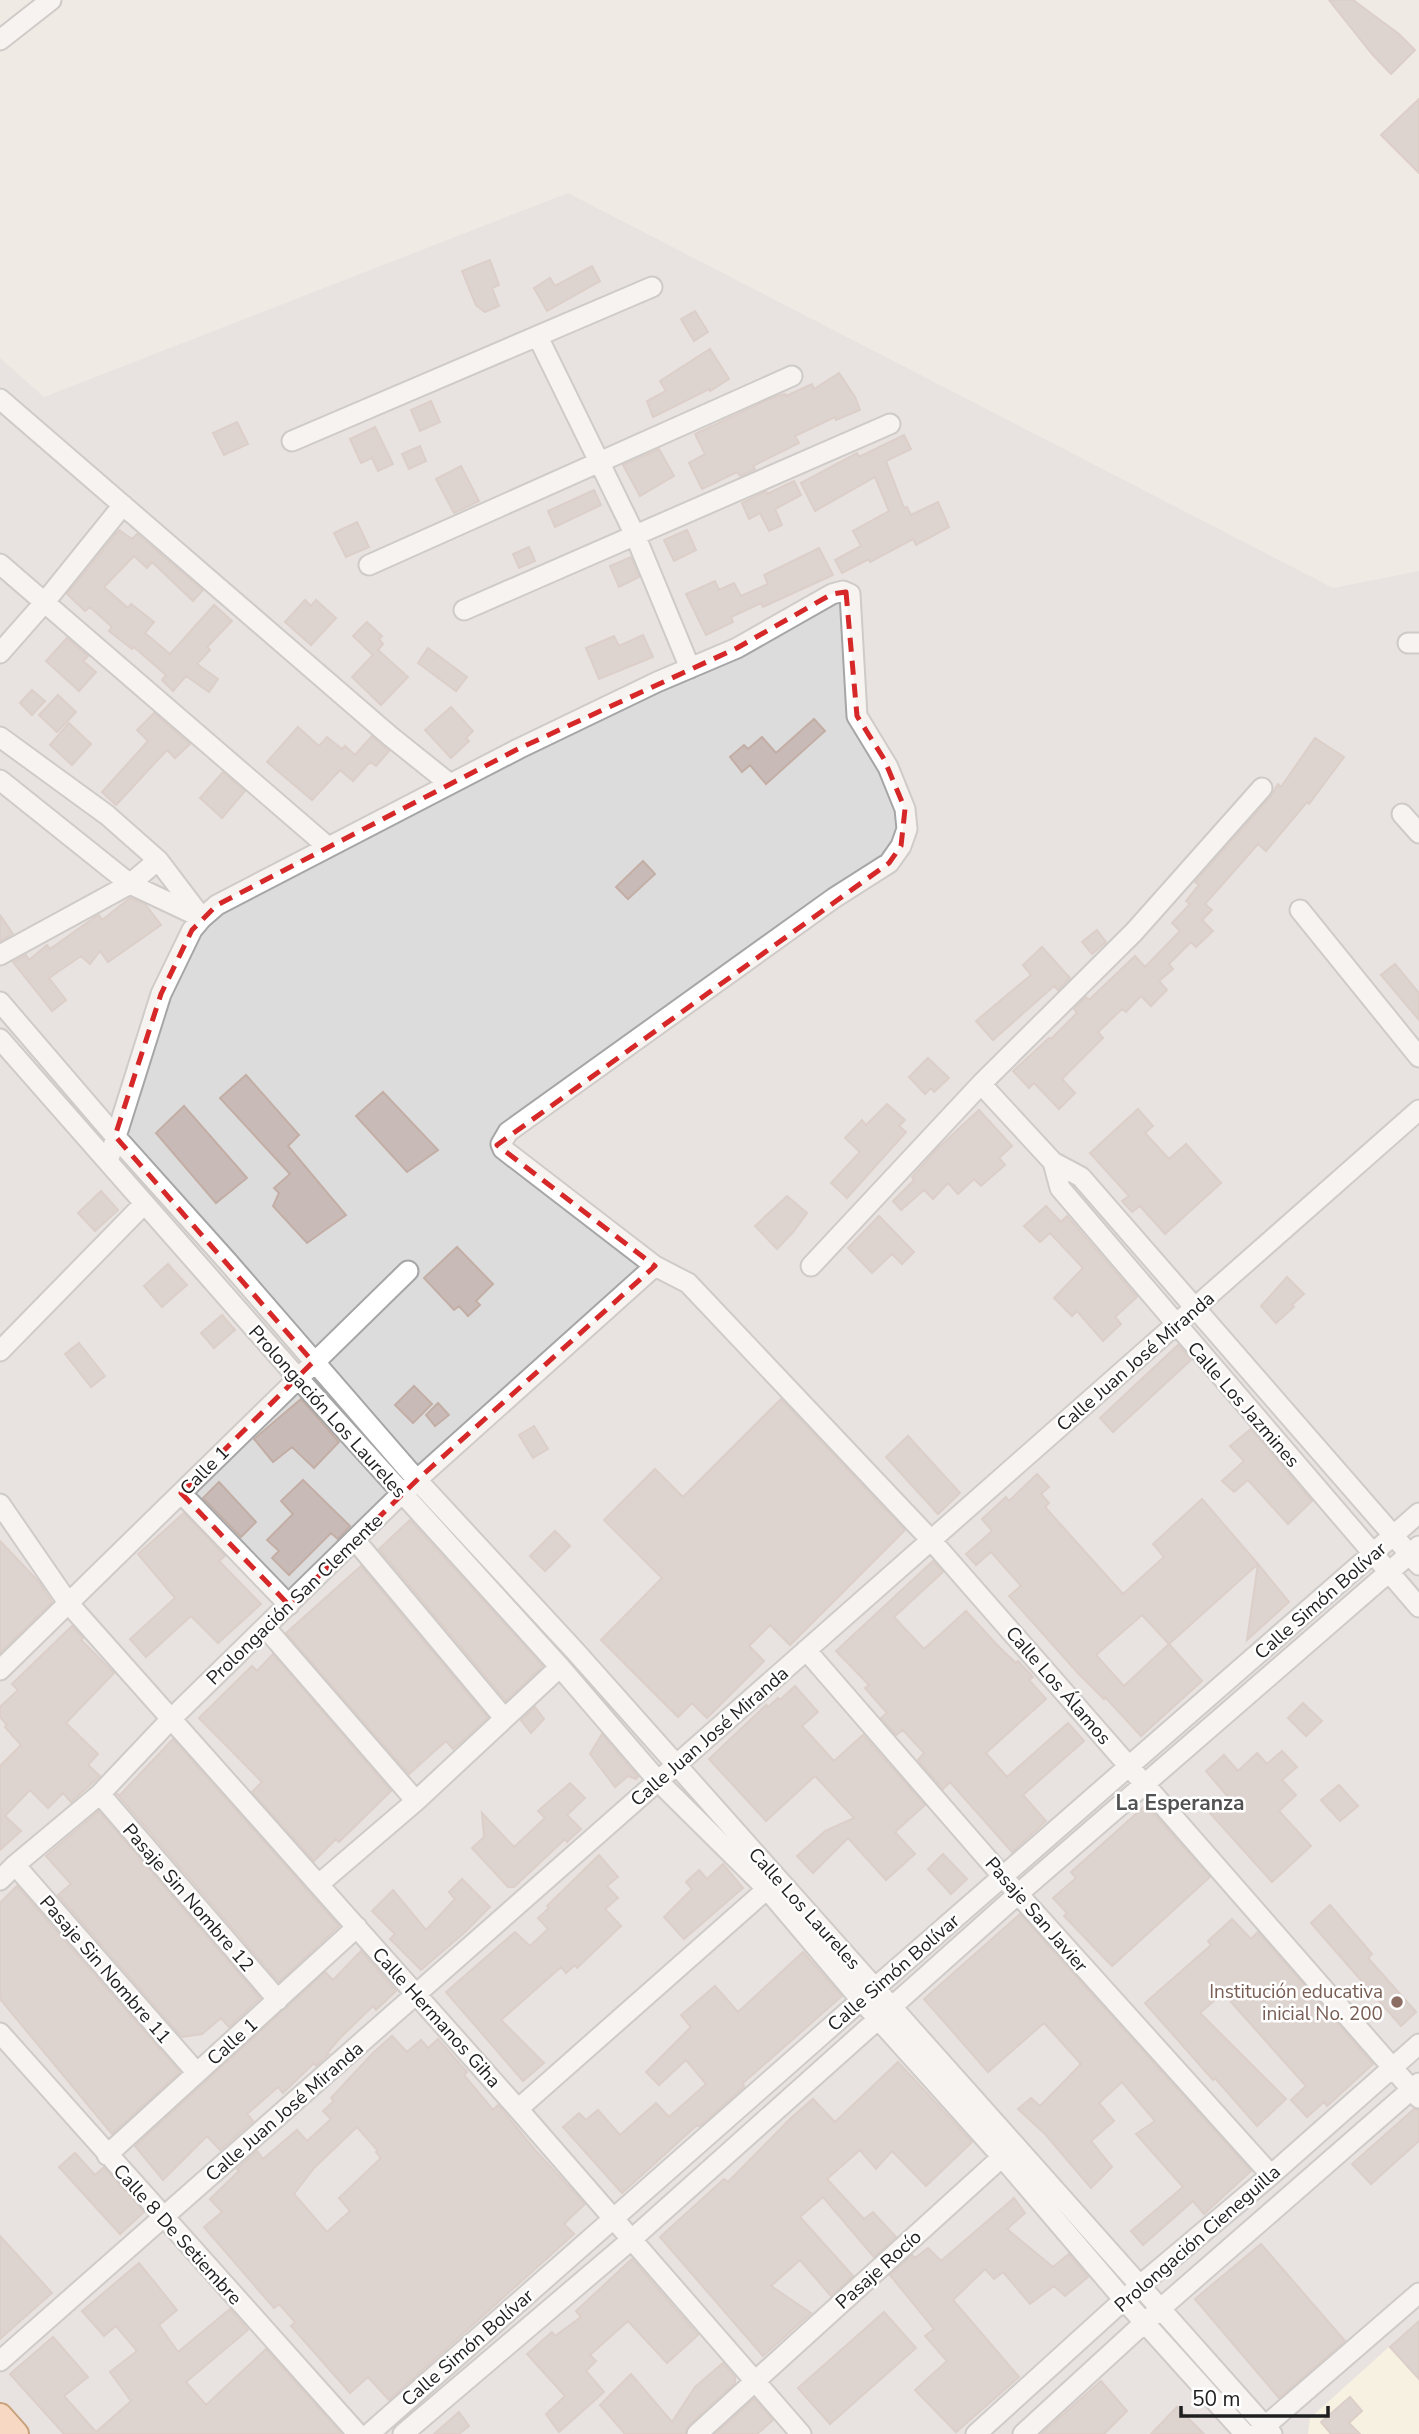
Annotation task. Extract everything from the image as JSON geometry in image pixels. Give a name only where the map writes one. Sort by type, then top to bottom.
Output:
[{"type":"main road","points":[[0,2416],[16,2434]]},
{"type":"street","points":[[0,40],[51,0]]},
{"type":"street","points":[[292,441],[652,287]]},
{"type":"street","points":[[108,1162],[161,994],[192,930],[217,905],[518,749],[690,668],[635,535],[538,337]]},
{"type":"street","points":[[369,565],[792,376]]},
{"type":"street","points":[[0,399],[390,736],[450,784]]},
{"type":"street","points":[[464,610],[890,424]]},
{"type":"street","points":[[0,653],[123,505]]},
{"type":"street","points":[[0,565],[328,847]]},
{"type":"street","name":"Calle Los Álamos","points":[[690,668],[737,648],[832,594],[843,591],[850,594],[857,716],[888,767],[905,809],[907,829],[901,846],[889,863],[834,898],[508,1132],[502,1139],[503,1149],[654,1266],[688,1283],[932,1540],[1392,2068],[1417,2090]]},
{"type":"street","points":[[0,737],[107,815],[158,860],[202,918]]},
{"type":"street","points":[[0,780],[130,884],[202,918]]},
{"type":"street","points":[[811,1266],[981,1084],[1134,932],[1262,788]]},
{"type":"street","points":[[1402,814],[1419,833]]},
{"type":"street","points":[[0,955],[130,884],[158,860]]},
{"type":"street","points":[[1300,910],[1419,1057]]},
{"type":"street","name":"Prolongación Los Laureles","points":[[0,1002],[417,1480]]},
{"type":"street","name":"Prolongación Los Laureles","points":[[0,1039],[401,1494],[560,1667],[658,1781]]},
{"type":"street","points":[[981,1084],[1053,1162]]},
{"type":"street","name":"Calle Juan José Miranda","points":[[0,2361],[1419,1110]]},
{"type":"street","name":"Calle Los Jazmines","points":[[1053,1162],[1081,1177],[1393,1536],[1416,1555]]},
{"type":"street","name":"Calle Los Jazmines","points":[[1053,1162],[1060,1188],[1419,1607]]},
{"type":"street","points":[[0,1351],[144,1204]]},
{"type":"street","name":"Prolongación San Clemente","points":[[0,1880],[100,1794],[171,1719],[401,1494],[654,1266]]},
{"type":"street","name":"Calle 1","points":[[0,1670],[408,1271]]},
{"type":"street","name":"Calle Los Laureles","points":[[417,1480],[576,1652],[868,1993],[1139,2286],[1264,2431]]},
{"type":"street","points":[[181,1493],[289,1605]]},
{"type":"street","name":"Calle Hermanos Giha","points":[[0,1504],[69,1604],[518,2109],[801,2434]]},
{"type":"street","name":"Calle Simón Bolívar","points":[[369,2434],[868,1993],[1419,1513]]},
{"type":"street","points":[[355,1539],[504,1718]]},
{"type":"street","name":"Calle Simón Bolívar","points":[[403,2434],[631,2239],[1145,1783],[1389,1573],[1416,1555]]},
{"type":"street","points":[[265,1628],[416,1801]]},
{"type":"street","name":"Pasaje San Javier","points":[[806,1650],[1018,1894],[1270,2175]]},
{"type":"street","points":[[319,1884],[416,1801],[560,1667]]},
{"type":"street","name":"Calle Los Laureles","points":[[658,1781],[868,1993]]},
{"type":"street","name":"Pasaje Sin Nombre 12","points":[[100,1794],[278,2000]]},
{"type":"street","name":"Pasaje Sin Nombre 11","points":[[15,1865],[197,2073]]},
{"type":"street","points":[[518,2109],[767,1889]]},
{"type":"street","name":"Calle 1","points":[[107,2155],[357,1927]]},
{"type":"street","name":"Calle Los Laureles","points":[[885,2012],[1002,2157],[1144,2323],[1245,2434]]},
{"type":"street","name":"Calle 8 De Setiembre","points":[[0,2033],[358,2434]]},
{"type":"street","name":"Prolongación Cieneguilla","points":[[976,2434],[1139,2286],[1419,2044]]},
{"type":"street","name":"Prolongación Cieneguilla","points":[[1023,2434],[1159,2309],[1417,2090]]},
{"type":"street","name":"Pasaje Rocío","points":[[697,2434],[1002,2157]]},
{"type":"street","points":[[1264,2431],[1419,2292]]},
{"type":"highlighted area","points":[[846,592],[857,716],[884,759],[905,809],[901,846],[889,863],[497,1145],[655,1266],[417,1480],[289,1605],[181,1493],[313,1362],[115,1136],[161,994],[192,930],[217,905],[518,749],[737,648],[832,594]]},
{"type":"shaded area","points":[[568,193],[1333,588],[1419,571],[1419,2434],[0,2434],[0,358],[44,397]]},
{"type":"shaded area","points":[[1389,2347],[1419,2380],[1419,2434],[1308,2434],[1310,2418]]},
{"type":"building","points":[[1329,0],[1353,0],[1399,34],[1415,50],[1391,74]]},
{"type":"building","points":[[1419,99],[1419,173],[1381,135]]},
{"type":"building","points":[[490,260],[499,285],[492,288],[499,306],[485,312],[476,305],[462,271]]},
{"type":"building","points":[[592,266],[600,281],[547,311],[534,288],[550,278],[555,286]]},
{"type":"building","points":[[695,311],[708,332],[694,341],[681,319]]},
{"type":"building","points":[[710,349],[729,379],[710,391],[709,389],[653,417],[647,401],[666,391],[660,381]]},
{"type":"building","points":[[839,373],[860,410],[836,420],[835,417],[795,436],[799,443],[753,466],[755,469],[740,476],[737,472],[702,489],[689,463],[705,454],[695,434],[772,398],[785,394],[786,396],[812,384],[814,389]]},
{"type":"building","points":[[431,401],[440,422],[420,431],[411,410]]},
{"type":"building","points":[[237,422],[248,444],[224,455],[213,433]]},
{"type":"building","points":[[375,427],[393,464],[378,471],[372,458],[361,463],[350,439]]},
{"type":"building","points":[[904,435],[911,449],[886,461],[904,508],[907,507],[911,515],[938,502],[949,527],[916,545],[913,539],[870,562],[869,559],[842,573],[835,560],[861,546],[853,531],[889,511],[875,477],[815,511],[801,483],[857,453],[859,457]]},
{"type":"building","points":[[420,446],[426,461],[409,469],[402,454]]},
{"type":"building","points":[[659,449],[674,476],[640,496],[623,465]]},
{"type":"building","points":[[461,466],[479,501],[454,513],[436,479]]},
{"type":"building","points":[[794,481],[801,495],[775,509],[782,525],[769,531],[760,513],[749,519],[742,503]]},
{"type":"building","points":[[594,490],[601,505],[555,527],[548,511]]},
{"type":"building","points":[[357,522],[369,547],[346,557],[334,533]]},
{"type":"building","points":[[119,530],[132,539],[137,534],[203,590],[193,601],[152,562],[147,568],[134,556],[104,587],[128,608],[131,604],[154,622],[145,633],[170,654],[214,605],[232,621],[207,647],[210,650],[197,664],[218,679],[209,692],[186,676],[173,691],[162,680],[166,675],[134,647],[132,649],[109,631],[112,627],[90,607],[85,611],[67,594]]},
{"type":"building","points":[[687,530],[696,550],[674,561],[664,540]]},
{"type":"building","points":[[529,547],[535,561],[519,568],[513,554]]},
{"type":"building","points":[[819,548],[833,575],[763,607],[761,603],[731,617],[733,622],[706,635],[686,594],[715,581],[719,590],[734,583],[741,596],[768,584],[764,575]]},
{"type":"building","points":[[631,557],[639,577],[619,587],[610,566]]},
{"type":"building","points":[[305,600],[311,606],[316,600],[336,618],[311,645],[285,622]]},
{"type":"building","points":[[367,622],[382,636],[379,639],[383,644],[378,650],[408,677],[381,705],[352,677],[373,655],[353,636]]},
{"type":"building","points":[[643,635],[653,657],[599,679],[586,648],[614,636],[619,646]]},
{"type":"building","points":[[67,638],[88,656],[83,661],[96,672],[79,691],[46,661]]},
{"type":"building","points":[[428,648],[467,677],[456,691],[418,663]]},
{"type":"building","points":[[32,690],[45,701],[32,715],[20,703]]},
{"type":"building","points":[[58,695],[76,712],[57,732],[39,715]]},
{"type":"building","points":[[451,707],[473,731],[466,738],[469,741],[451,758],[425,730]]},
{"type":"building","points":[[154,713],[190,744],[175,758],[167,750],[116,805],[102,792],[148,741],[137,730]]},
{"type":"building","points":[[814,719],[825,731],[766,784],[750,765],[742,772],[730,757],[744,745],[748,749],[762,737],[776,753]]},
{"type":"building","points":[[69,723],[91,744],[72,765],[50,745]]},
{"type":"building","points":[[298,727],[319,746],[327,737],[342,749],[345,746],[355,755],[372,736],[389,751],[376,766],[370,762],[353,781],[340,770],[312,800],[267,762]]},
{"type":"building","points":[[1315,738],[1344,757],[1309,804],[1307,802],[1266,851],[1258,844],[1205,904],[1212,910],[1202,920],[1213,931],[1196,947],[1191,942],[1169,964],[1173,969],[1159,981],[1167,990],[1151,1006],[1141,996],[1126,1012],[1122,1009],[1098,1032],[1103,1038],[1062,1079],[1075,1093],[1059,1109],[1034,1083],[1029,1088],[1013,1071],[1077,1013],[1074,1009],[1086,997],[1089,1000],[1135,956],[1145,967],[1180,931],[1172,923],[1190,904],[1186,901],[1199,885],[1195,882],[1271,796],[1278,784],[1281,787]]},
{"type":"building","points":[[223,772],[245,791],[222,818],[200,798]]},
{"type":"building","points":[[643,861],[655,874],[628,899],[616,887]]},
{"type":"building","points":[[130,898],[145,904],[161,925],[108,962],[100,951],[90,964],[81,956],[49,978],[66,1000],[52,1011],[13,962],[26,955],[29,960],[47,945],[50,949],[95,917],[99,915],[102,920]]},
{"type":"building","points":[[0,915],[13,934],[0,941]]},
{"type":"building","points":[[1097,930],[1106,942],[1092,954],[1082,942]]},
{"type":"building","points":[[1042,947],[1070,978],[1058,990],[1054,986],[993,1040],[976,1021],[1031,975],[1023,965]]},
{"type":"building","points":[[1395,964],[1419,993],[1419,1020],[1381,975]]},
{"type":"building","points":[[928,1058],[949,1078],[934,1092],[931,1088],[925,1094],[909,1077]]},
{"type":"building","points":[[246,1075],[299,1135],[288,1146],[346,1215],[307,1243],[273,1206],[279,1193],[274,1188],[290,1174],[220,1098]]},
{"type":"building","points":[[383,1092],[438,1150],[407,1172],[356,1116]]},
{"type":"building","points":[[887,1104],[905,1120],[899,1126],[906,1132],[847,1198],[831,1183],[860,1152],[845,1138],[862,1120],[866,1125]]},
{"type":"building","points":[[184,1106],[247,1178],[216,1203],[156,1133]]},
{"type":"building","points":[[1138,1109],[1153,1126],[1145,1133],[1169,1159],[1186,1144],[1221,1183],[1165,1234],[1140,1206],[1132,1212],[1122,1201],[1129,1196],[1090,1153]]},
{"type":"building","points":[[979,1110],[1012,1146],[999,1158],[1005,1165],[981,1186],[974,1179],[958,1194],[948,1183],[933,1199],[924,1190],[901,1210],[893,1201],[914,1180],[912,1177],[938,1148]]},
{"type":"building","points":[[101,1191],[118,1210],[95,1231],[78,1213]]},
{"type":"building","points":[[787,1196],[807,1213],[777,1249],[755,1226]]},
{"type":"building","points":[[1046,1206],[1061,1222],[1067,1216],[1137,1297],[1115,1317],[1121,1324],[1103,1341],[1077,1311],[1072,1316],[1054,1298],[1083,1268],[1050,1233],[1040,1242],[1024,1226]]},
{"type":"building","points":[[879,1216],[914,1252],[902,1264],[892,1254],[872,1273],[848,1248]]},
{"type":"building","points":[[457,1247],[493,1284],[476,1301],[480,1305],[468,1316],[459,1306],[454,1310],[424,1278]]},
{"type":"building","points":[[168,1264],[187,1285],[162,1307],[144,1286]]},
{"type":"building","points":[[1287,1277],[1304,1294],[1276,1323],[1261,1306]]},
{"type":"building","points":[[222,1315],[235,1330],[214,1348],[201,1333]]},
{"type":"building","points":[[79,1343],[105,1376],[91,1387],[65,1354]]},
{"type":"building","points":[[1178,1345],[1191,1360],[1113,1432],[1100,1418]]},
{"type":"building","points":[[414,1386],[432,1404],[413,1423],[395,1405]]},
{"type":"building","points":[[301,1399],[339,1442],[314,1468],[292,1447],[273,1462],[254,1439]]},
{"type":"building","points":[[781,1399],[905,1530],[790,1645],[770,1625],[749,1646],[764,1661],[707,1718],[692,1703],[678,1717],[601,1640],[662,1578],[604,1520],[655,1469],[683,1497]]},
{"type":"building","points":[[438,1403],[449,1415],[435,1426],[426,1415]]},
{"type":"building","points":[[534,1426],[548,1449],[533,1458],[519,1435]]},
{"type":"building","points":[[1251,1429],[1312,1501],[1288,1524],[1248,1480],[1234,1492],[1222,1481],[1244,1461],[1230,1446]]},
{"type":"building","points":[[908,1436],[960,1493],[938,1514],[886,1457]]},
{"type":"building","points":[[1037,1474],[1049,1487],[1041,1494],[1049,1503],[1045,1507],[1123,1594],[1164,1557],[1153,1544],[1202,1499],[1258,1564],[1169,1644],[1202,1681],[1141,1736],[1105,1697],[1104,1699],[1077,1672],[1009,1596],[1021,1586],[991,1552],[976,1565],[966,1554],[992,1531],[982,1519],[1006,1497],[1009,1501]],"holes":[[[1142,1615],[1169,1644],[1124,1686],[1096,1655]]]},
{"type":"building","points":[[303,1480],[350,1526],[338,1539],[331,1533],[289,1575],[272,1558],[279,1551],[267,1540],[293,1514],[281,1501]]},
{"type":"building","points":[[219,1482],[256,1522],[241,1537],[203,1498]]},
{"type":"building","points":[[184,1513],[225,1556],[219,1561],[261,1604],[218,1643],[191,1616],[146,1657],[130,1639],[175,1598],[138,1554]]},
{"type":"building","points":[[410,1520],[543,1666],[506,1701],[379,1549]]},
{"type":"building","points":[[555,1531],[570,1546],[545,1571],[530,1556]]},
{"type":"building","points":[[0,1541],[38,1581],[52,1602],[0,1653]]},
{"type":"building","points":[[933,1561],[943,1572],[894,1617],[924,1649],[966,1611],[999,1647],[1033,1677],[1029,1680],[1046,1699],[986,1753],[1007,1777],[1068,1723],[1084,1741],[1023,1795],[1046,1821],[1012,1852],[950,1782],[943,1789],[918,1760],[924,1753],[903,1730],[896,1735],[881,1718],[887,1713],[865,1688],[869,1685],[836,1651]]},
{"type":"building","points":[[1258,1564],[1289,1602],[1247,1640]]},
{"type":"building","points":[[361,1566],[488,1718],[453,1749],[446,1741],[409,1774],[286,1633]]},
{"type":"building","points":[[72,1626],[83,1638],[81,1640],[114,1673],[66,1723],[98,1754],[88,1765],[100,1776],[71,1802],[63,1793],[48,1808],[30,1790],[5,1816],[21,1831],[0,1850],[0,1766],[21,1745],[5,1727],[7,1725],[0,1717],[0,1707],[18,1690],[12,1684]]},
{"type":"building","points":[[273,1654],[391,1791],[339,1842],[336,1839],[314,1861],[252,1792],[262,1782],[199,1718],[252,1666],[257,1671]]},
{"type":"building","points":[[795,1686],[818,1712],[802,1726],[834,1761],[863,1735],[925,1805],[895,1832],[915,1854],[886,1880],[848,1838],[813,1873],[797,1856],[825,1831],[854,1818],[815,1776],[766,1821],[709,1759],[766,1705],[768,1707],[778,1698],[780,1700]]},
{"type":"building","points":[[1303,1703],[1322,1721],[1306,1736],[1288,1718]]},
{"type":"building","points":[[535,1707],[544,1719],[531,1733],[521,1720]]},
{"type":"building","points":[[602,1734],[638,1777],[636,1779],[628,1776],[615,1787],[590,1754]]},
{"type":"building","points":[[173,1739],[339,1926],[279,1982],[117,1794],[120,1795]]},
{"type":"building","points":[[1282,1751],[1297,1767],[1282,1780],[1296,1795],[1279,1811],[1311,1846],[1272,1882],[1210,1813],[1228,1797],[1206,1771],[1224,1755],[1238,1771],[1257,1753],[1267,1764]]},
{"type":"building","points":[[570,1783],[585,1798],[567,1815],[581,1829],[567,1842],[565,1839],[514,1887],[508,1887],[472,1848],[484,1837],[482,1813],[514,1847],[545,1818],[538,1811]]},
{"type":"building","points":[[1339,1785],[1358,1806],[1340,1821],[1321,1800]]},
{"type":"building","points":[[1146,1805],[1210,1877],[1112,1966],[1064,1916],[1067,1913],[1053,1898],[1076,1878],[1071,1872]]},
{"type":"building","points":[[99,1811],[260,1998],[229,2027],[221,2018],[202,2034],[182,2037],[58,1895],[71,1884],[46,1856]]},
{"type":"building","points":[[943,1854],[967,1879],[951,1894],[928,1869]]},
{"type":"building","points":[[599,1855],[618,1877],[607,1886],[618,1898],[605,1909],[621,1926],[577,1968],[575,1965],[566,1973],[561,1967],[501,2020],[544,2063],[523,2081],[446,1992],[515,1932],[530,1946],[548,1929],[538,1918],[549,1908],[547,1906]]},
{"type":"building","points":[[723,1864],[743,1888],[684,1939],[664,1917],[692,1889],[686,1882],[699,1870],[707,1879]]},
{"type":"building","points":[[462,1879],[490,1907],[421,1970],[390,1939],[395,1934],[372,1911],[393,1890],[426,1930],[455,1899],[449,1892]]},
{"type":"building","points":[[17,1886],[180,2072],[112,2134],[0,1999],[0,1903]]},
{"type":"building","points":[[1330,1905],[1372,1954],[1368,1958],[1416,2012],[1401,2026],[1311,1923]]},
{"type":"building","points":[[1020,1914],[1251,2171],[1204,2214],[1193,2201],[1143,2245],[1131,2231],[1183,2187],[1136,2134],[1155,2121],[1122,2082],[1099,2103],[1114,2121],[1091,2141],[1112,2167],[1091,2188],[1045,2134],[1018,2109],[1031,2098],[1040,2106],[1081,2064],[1044,2023],[988,2072],[924,1999]]},
{"type":"building","points":[[1232,1919],[1251,1939],[1258,1932],[1373,2064],[1327,2106],[1324,2102],[1307,2117],[1291,2100],[1306,2086],[1223,1993],[1200,2013],[1286,2099],[1257,2126],[1145,2003],[1211,1945],[1208,1941]]},
{"type":"building","points":[[361,1951],[396,1991],[376,2010],[373,2006],[316,2066],[314,2063],[283,2093],[278,2087],[247,2114],[253,2121],[220,2150],[207,2136],[163,2180],[135,2146],[325,1972],[333,1980]]},
{"type":"building","points":[[803,1952],[842,1996],[743,2083],[744,2087],[622,2193],[563,2127],[579,2113],[586,2120],[598,2110],[620,2135],[656,2103],[669,2117],[706,2084],[686,2060],[659,2085],[646,2072],[691,2027],[681,2015],[715,1986],[738,2012]]},
{"type":"building","points":[[392,2036],[407,2052],[421,2040],[428,2048],[438,2039],[467,2072],[464,2075],[493,2110],[498,2105],[585,2204],[564,2224],[574,2234],[389,2400],[368,2377],[350,2393],[291,2326],[295,2322],[279,2304],[274,2308],[204,2227],[222,2212],[210,2199],[239,2171],[237,2169],[257,2151],[263,2159],[297,2130],[307,2141],[331,2119],[323,2111],[334,2101],[331,2098]],"holes":[[[357,2127],[378,2151],[376,2152],[381,2158],[339,2198],[350,2211],[327,2232],[294,2194],[314,2168]]]},
{"type":"building","points":[[898,2062],[972,2142],[926,2186],[892,2151],[876,2169],[860,2150],[827,2179],[864,2219],[873,2212],[896,2237],[874,2257],[823,2197],[800,2217],[853,2276],[831,2296],[800,2260],[771,2286],[811,2313],[763,2356],[660,2237],[724,2179],[728,2182],[813,2099],[835,2122]]},
{"type":"building","points":[[1414,2109],[1419,2110],[1419,2141],[1371,2184],[1352,2164]]},
{"type":"building","points":[[75,2153],[95,2175],[104,2167],[144,2212],[120,2234],[59,2167]]},
{"type":"building","points":[[1014,2198],[1025,2213],[1007,2229],[1053,2267],[1069,2254],[1088,2277],[1065,2296],[1054,2286],[1030,2304],[1003,2272],[994,2279],[985,2269],[953,2300],[1019,2377],[956,2432],[915,2390],[947,2361],[925,2336],[934,2329],[890,2275],[912,2255],[915,2258],[928,2248],[941,2261]]},
{"type":"building","points":[[0,2236],[52,2293],[0,2339]]},
{"type":"building","points":[[1261,2244],[1345,2341],[1279,2398],[1195,2299]]},
{"type":"building","points":[[632,2259],[698,2335],[667,2363],[628,2321],[590,2355],[596,2361],[586,2371],[604,2392],[559,2432],[546,2414],[565,2396],[527,2354],[552,2332],[555,2336],[581,2317],[576,2311]]},
{"type":"building","points":[[139,2263],[177,2310],[159,2325],[178,2352],[230,2309],[248,2330],[186,2382],[206,2405],[266,2349],[342,2434],[64,2434],[10,2374],[53,2337],[88,2377],[64,2396],[96,2432],[131,2401],[110,2372],[137,2351],[116,2326],[104,2336],[82,2311]]},
{"type":"building","points":[[884,2312],[916,2348],[830,2424],[798,2388]]},
{"type":"building","points":[[1419,2321],[1419,2379],[1390,2347]]},
{"type":"building","points":[[723,2363],[735,2377],[735,2383],[689,2425],[685,2434],[625,2434],[600,2405],[631,2374],[672,2422],[695,2387]]},
{"type":"building","points":[[1101,2381],[1127,2411],[1104,2434],[1041,2434]]},
{"type":"building","points":[[1350,2397],[1362,2411],[1349,2423],[1360,2434],[1331,2434],[1321,2422]]},
{"type":"building","points":[[754,2399],[773,2420],[757,2434],[715,2434]]},
{"type":"building","points":[[1177,2407],[1204,2434],[1151,2434]]},
{"type":"building","points":[[459,2412],[469,2426],[459,2434],[434,2434]]},
{"type":"place","name":"Institución educativa inicial No. 200","points":[[1397,2002]]},
{"type":"district","name":"La Esperanza","points":[[1180,1803]]}]
